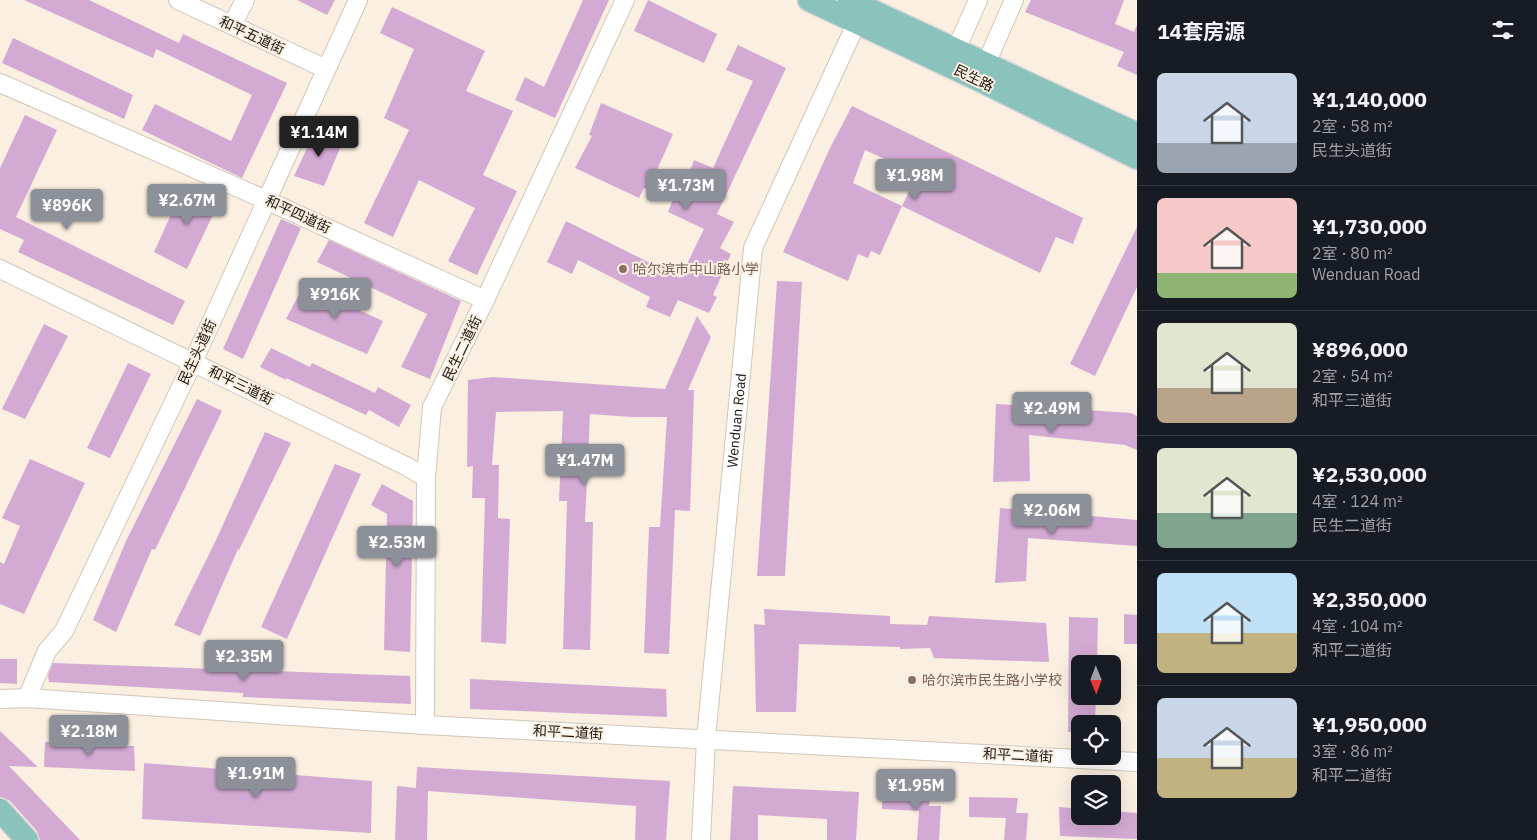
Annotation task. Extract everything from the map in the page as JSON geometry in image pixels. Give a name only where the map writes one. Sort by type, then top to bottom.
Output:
[{"type":"main road","name":"民生路","points":[[809,0],[857,22],[952,58],[1137,134]]},
{"type":"main road","name":"民生路","points":[[849,0],[952,58]]},
{"type":"main road","name":"民生路","points":[[983,72],[1137,158]]},
{"type":"main road","points":[[0,810],[27,840]]},
{"type":"street","name":"和平五道街","points":[[178,0],[326,69]]},
{"type":"street","points":[[232,25],[245,0]]},
{"type":"street","name":"民生头道街","points":[[27,698],[47,651],[64,631],[192,362],[358,0]]},
{"type":"street","name":"民生二道街","points":[[424,725],[426,478],[432,407],[485,300],[625,0]]},
{"type":"street","points":[[952,58],[978,0]]},
{"type":"street","points":[[983,72],[1014,0]]},
{"type":"street","name":"Wenduan Road","points":[[701,840],[706,739],[753,248],[857,22]]},
{"type":"street","name":"和平四道街","points":[[0,83],[266,200],[485,300]]},
{"type":"street","name":"和平三道街","points":[[0,269],[406,466],[426,478]]},
{"type":"street","name":"和平二道街","points":[[0,699],[27,698],[424,725],[1137,762]]},
{"type":"building","points":[[24,0],[89,0],[179,43],[183,34],[287,83],[242,178],[142,130],[155,104],[231,141],[252,95],[156,49],[153,58]]},
{"type":"building","points":[[297,0],[335,0],[327,15]]},
{"type":"building","points":[[583,0],[609,0],[555,118],[515,100],[525,77],[544,87]]},
{"type":"building","points":[[648,0],[717,34],[704,63],[634,31]]},
{"type":"building","points":[[1031,0],[1124,0],[1115,24],[1134,32],[1137,25],[1137,75],[1117,66],[1124,52],[1025,12]]},
{"type":"building","points":[[392,7],[485,51],[466,91],[513,111],[483,175],[517,191],[477,275],[448,261],[475,208],[419,180],[393,237],[364,223],[409,130],[384,118],[414,49],[380,33]]},
{"type":"building","points":[[13,38],[133,95],[124,119],[2,63]]},
{"type":"building","points":[[738,45],[786,68],[717,214],[734,222],[720,248],[731,254],[713,295],[717,297],[709,313],[678,300],[670,317],[646,307],[650,297],[578,260],[572,274],[547,262],[566,221],[680,278],[704,229],[668,212],[675,194],[681,196],[694,160],[713,168],[753,81],[726,70]]},
{"type":"building","points":[[601,103],[673,134],[648,190],[644,188],[639,198],[575,168],[592,136],[589,135]]},
{"type":"building","points":[[852,106],[1083,218],[1073,244],[1056,237],[1040,273],[902,206],[880,255],[871,251],[868,258],[858,254],[848,281],[783,252],[830,148]],"holes":[[[865,150],[918,174],[902,206],[853,183]]]},
{"type":"building","points":[[25,115],[57,130],[16,217],[185,301],[173,325],[18,252],[24,240],[0,229],[0,168]]},
{"type":"building","points":[[316,129],[343,141],[324,186],[294,176]]},
{"type":"building","points":[[185,184],[220,200],[187,269],[154,252]]},
{"type":"building","points":[[281,219],[301,228],[243,359],[223,349]]},
{"type":"building","points":[[1137,227],[1137,287],[1095,376],[1070,364]]},
{"type":"building","points":[[329,240],[461,301],[430,379],[401,367],[427,314],[317,262]]},
{"type":"building","points":[[777,281],[802,282],[785,576],[757,576]]},
{"type":"building","points":[[304,285],[383,321],[367,354],[286,319]]},
{"type":"building","points":[[697,316],[711,337],[688,390],[694,390],[690,511],[675,510],[669,654],[644,653],[649,527],[660,527],[667,417],[590,414],[585,522],[593,522],[590,650],[563,649],[567,501],[559,501],[563,411],[496,412],[492,465],[499,465],[498,518],[510,519],[506,644],[481,642],[485,498],[472,498],[473,466],[467,467],[468,380],[493,377],[665,389]]},
{"type":"building","points":[[44,324],[68,336],[25,419],[2,409]]},
{"type":"building","points":[[271,348],[310,367],[312,363],[375,393],[378,387],[411,405],[399,427],[369,410],[366,415],[260,367]]},
{"type":"building","points":[[128,363],[151,374],[110,458],[87,448]]},
{"type":"building","points":[[197,399],[222,411],[155,550],[152,549],[116,632],[93,620],[126,541]]},
{"type":"building","points":[[996,404],[1131,413],[1137,416],[1137,450],[1125,445],[1029,435],[1030,481],[993,482]]},
{"type":"building","points":[[265,432],[291,443],[238,549],[200,636],[174,625],[216,540]]},
{"type":"building","points":[[30,459],[85,483],[24,614],[0,604],[0,562],[4,564],[20,526],[2,518]]},
{"type":"building","points":[[335,464],[361,474],[287,639],[261,627]]},
{"type":"building","points":[[382,484],[413,501],[410,652],[384,650],[387,514],[371,505]]},
{"type":"building","points":[[1000,508],[1137,520],[1137,546],[1028,538],[1026,581],[995,583]]},
{"type":"building","points":[[764,609],[890,616],[890,624],[927,625],[929,616],[1046,623],[1049,662],[934,658],[930,648],[900,649],[900,647],[799,644],[796,712],[756,712],[754,624],[765,625]]},
{"type":"building","points":[[1124,614],[1137,615],[1137,644],[1124,644]]},
{"type":"building","points":[[1069,617],[1098,618],[1097,655],[1071,655],[1071,705],[1096,705],[1095,715],[1071,715],[1071,732],[1068,732]]},
{"type":"building","points":[[0,659],[17,659],[17,684],[0,683]]},
{"type":"building","points":[[53,663],[410,676],[411,704],[243,697],[243,693],[49,682],[48,675]]},
{"type":"building","points":[[470,679],[666,689],[667,717],[470,709]]},
{"type":"building","points":[[0,731],[38,767],[9,766],[80,840],[40,840],[37,831],[10,801],[0,797]]},
{"type":"building","points":[[45,742],[134,746],[135,771],[44,767]]},
{"type":"building","points":[[144,763],[372,781],[371,833],[142,819]]},
{"type":"building","points":[[417,767],[670,781],[666,840],[635,840],[636,806],[428,791],[427,840],[395,840],[397,786],[416,788]]},
{"type":"building","points":[[733,786],[859,792],[856,840],[827,840],[827,819],[758,815],[758,840],[730,840]]},
{"type":"building","points":[[882,790],[931,792],[929,806],[941,806],[939,840],[917,840],[919,811],[882,809]]},
{"type":"building","points":[[969,797],[1018,798],[1016,813],[1028,813],[1026,840],[1004,840],[1006,818],[969,817]]},
{"type":"building","points":[[1059,807],[1071,808],[1071,825],[1121,825],[1121,812],[1137,813],[1137,839],[1060,836]]},
{"type":"place","name":"哈尔滨市中山路小学","points":[[623,269]]},
{"type":"place","name":"哈尔滨市民生路小学校","points":[[912,680]]}]
